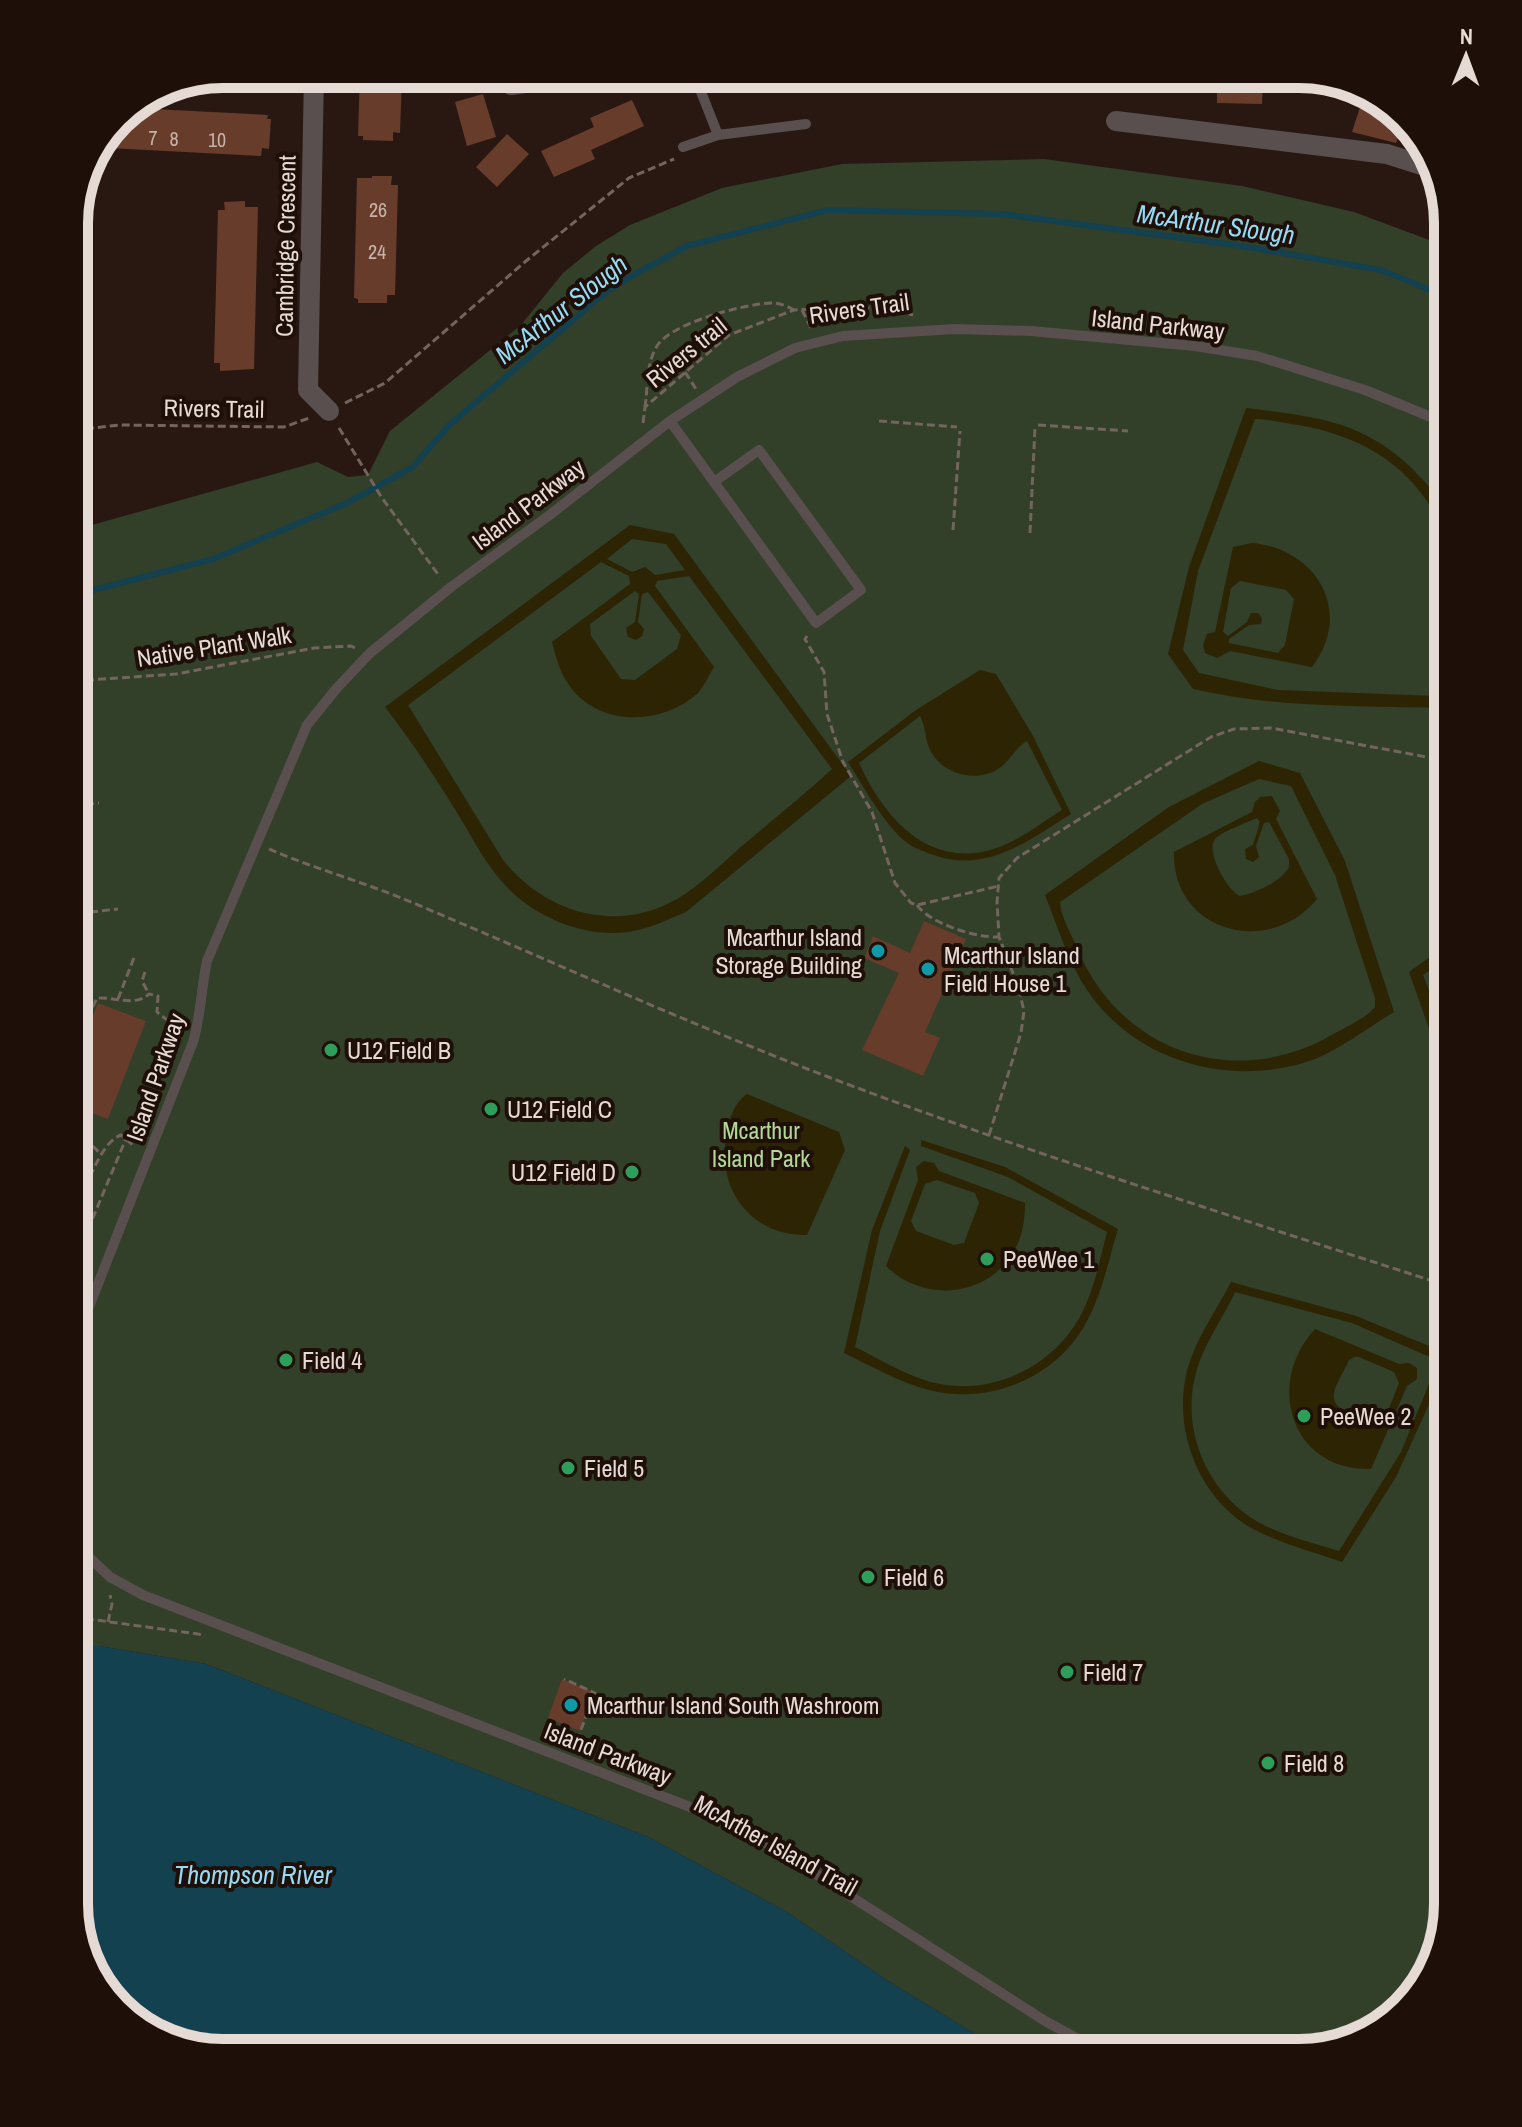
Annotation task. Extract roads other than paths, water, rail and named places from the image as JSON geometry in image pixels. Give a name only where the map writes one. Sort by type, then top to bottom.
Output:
[{"type":"street","name":"Cambridge Crescent","points":[[314,88],[308,390],[329,411]]},
{"type":"street","points":[[1116,121],[1387,154],[1421,165]]},
{"type":"lane","points":[[700,88],[718,135]]},
{"type":"lane","points":[[682,152],[718,135],[806,124]]},
{"type":"lane","name":"Island Parkway","points":[[88,1309],[200,1020],[201,990],[207,961],[307,725],[370,653],[451,587],[670,421],[737,377],[807,344],[879,332],[954,329],[1031,331],[1122,339],[1257,356],[1365,390],[1434,418]]},
{"type":"lane","points":[[670,421],[714,482],[816,623],[861,590],[759,450],[714,482]]},
{"type":"lane","name":"Island Parkway","points":[[88,1556],[110,1577],[143,1595],[721,1819],[777,1849],[851,1899],[1079,2039]]},
{"type":"water","name":"Thompson River","points":[[88,1646],[206,1664],[648,1837],[787,1912],[888,1981],[984,2039],[214,2039],[179,2032],[155,2021],[127,2000],[106,1972],[93,1939],[88,1904]]},
{"type":"waterway","name":"McArthur Slough","points":[[88,591],[213,559],[347,503],[413,467],[449,425],[606,292],[635,274],[687,246],[828,210],[1002,214],[1242,246],[1381,270],[1434,291]]},
{"type":"place","name":"Mcarthur Island Storage Building","points":[[878,951]]},
{"type":"place","name":"Mcarthur Island Field House 1","points":[[928,969]]},
{"type":"place","name":"U12 Field B","points":[[331,1050]]},
{"type":"place","name":"U12 Field C","points":[[491,1109]]},
{"type":"place","name":"U12 Field D","points":[[632,1172]]},
{"type":"place","name":"PeeWee 1","points":[[987,1259]]},
{"type":"place","name":"Field 4","points":[[286,1360]]},
{"type":"place","name":"PeeWee 2","points":[[1304,1416]]},
{"type":"place","name":"Field 5","points":[[568,1468]]},
{"type":"place","name":"Field 6","points":[[868,1577]]},
{"type":"place","name":"Field 7","points":[[1067,1672]]},
{"type":"place","name":"Mcarthur Island South Washroom","points":[[571,1705]]},
{"type":"place","name":"Field 8","points":[[1268,1763]]},
{"type":"park label","name":"Mcarthur Island Park","points":[[761,1144]]}]
